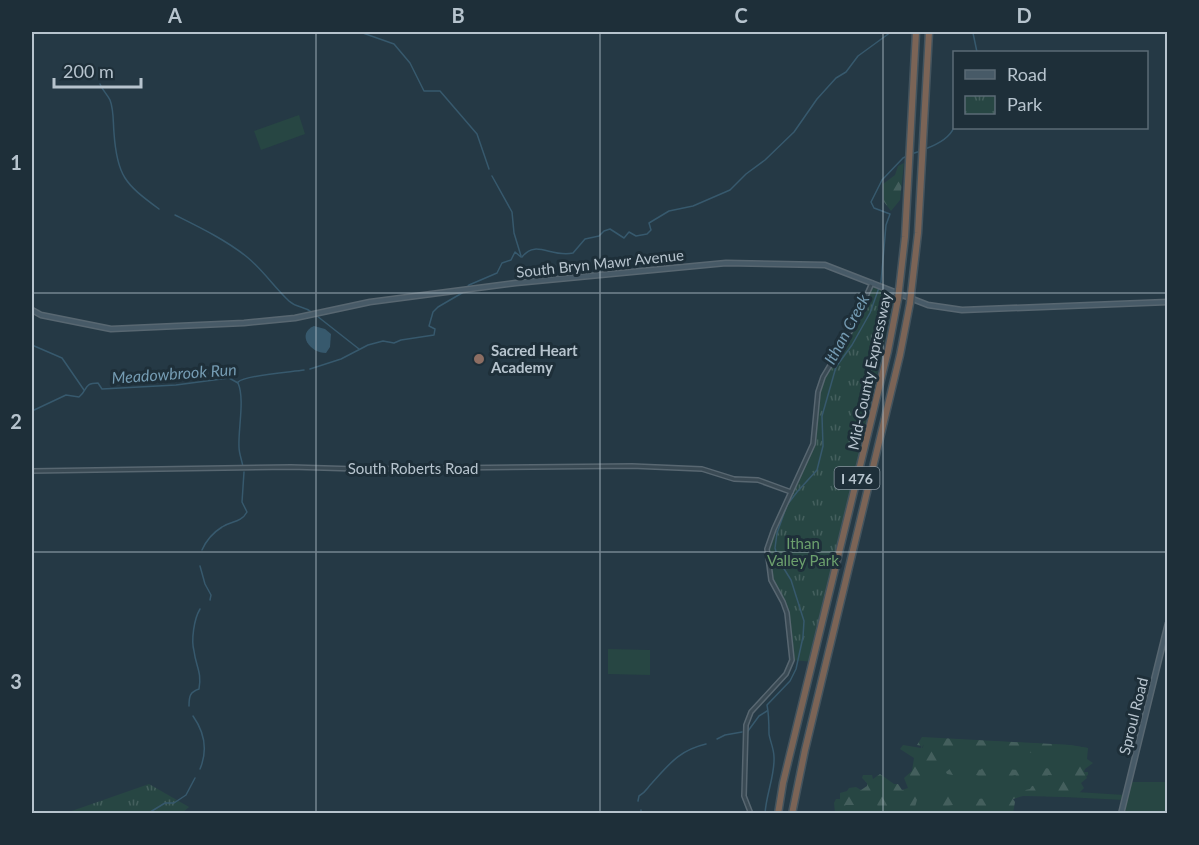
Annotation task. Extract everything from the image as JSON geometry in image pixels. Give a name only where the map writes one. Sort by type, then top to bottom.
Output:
[{"type":"highway","name":"Mid-County Expressway","points":[[778,813],[783,783],[888,351],[898,299],[905,237],[916,32]]},
{"type":"highway","name":"Mid-County Expressway","points":[[792,813],[798,779],[900,355],[910,303],[918,233],[929,32]]},
{"type":"main road","name":"South Bryn Mawr Avenue","points":[[32,310],[41,315],[111,329],[137,329],[295,318],[370,303],[464,290],[596,274],[726,263],[825,265],[928,305],[962,310],[1167,302]]},
{"type":"main road","name":"Sproul Road","points":[[1121,813],[1167,623]]},
{"type":"street","points":[[751,813],[744,796],[744,752],[748,718],[767,693],[786,674],[792,660],[787,613],[771,580],[767,549],[813,444],[818,392],[823,377],[877,285]]},
{"type":"street","name":"South Roberts Road","points":[[32,471],[291,467],[357,469],[632,466],[702,469],[734,479],[758,480],[791,492]]},
{"type":"green space","points":[[299,115],[305,134],[261,150],[254,131]]},
{"type":"green space","points":[[904,163],[900,200],[891,211],[884,202],[883,184],[895,175],[898,166]]},
{"type":"green space","name":"Ithan Valley Park","points":[[873,287],[892,295],[893,303],[814,662],[792,660],[787,613],[771,580],[767,549],[813,444],[818,392],[823,377],[844,343]]},
{"type":"green space","points":[[608,649],[650,650],[650,675],[608,674]]},
{"type":"green space","points":[[922,737],[1070,745],[1088,748],[1087,759],[1093,763],[1085,769],[1084,772],[1088,772],[1088,775],[1081,783],[1084,788],[1075,797],[1023,796],[1013,799],[1015,802],[1013,813],[975,813],[967,809],[968,803],[955,800],[953,805],[938,806],[928,796],[936,791],[944,790],[962,793],[963,796],[969,792],[975,799],[994,798],[997,801],[1009,795],[1012,798],[1017,792],[1030,789],[1032,786],[1052,786],[1063,780],[1070,781],[1071,784],[1077,783],[1077,778],[1067,770],[1065,776],[1048,775],[1047,778],[1037,781],[1032,778],[1024,780],[1015,775],[1003,779],[987,776],[985,779],[976,775],[965,777],[947,774],[946,772],[951,768],[950,765],[937,762],[934,765],[929,764],[922,767],[923,775],[918,784],[920,788],[916,794],[918,796],[915,807],[912,806],[915,809],[913,811],[902,807],[897,794],[877,786],[896,813],[882,813],[883,809],[868,800],[868,803],[861,805],[846,805],[839,813],[827,813],[835,812],[834,803],[836,799],[840,799],[840,793],[849,788],[856,787],[861,790],[867,786],[862,778],[863,775],[872,775],[873,779],[880,774],[894,784],[898,784],[902,790],[908,788],[904,778],[912,771],[914,758],[900,749],[903,745],[921,748],[917,745]],"holes":[[[934,743],[937,746],[961,750],[964,748],[970,751],[971,748],[977,750],[980,747],[1034,753],[1034,751],[1045,753],[1065,747],[1074,750],[1075,760],[1066,770],[1058,765],[1056,769],[1030,767],[1001,771],[986,766],[980,770],[972,765],[958,767],[955,761],[959,759],[954,754],[922,748],[923,745]]]},
{"type":"green space","points":[[926,738],[1070,745],[1088,748],[1077,792],[1125,795],[1129,783],[1167,782],[1167,813],[1121,813],[1124,800],[1023,795],[1013,799],[1010,813],[832,814],[876,781],[907,792]]},
{"type":"green space","points":[[149,784],[189,807],[182,813],[66,813]]},
{"type":"water","points":[[314,326],[325,329],[331,334],[330,347],[326,353],[315,350],[307,342],[306,334]]},
{"type":"waterway","points":[[360,32],[394,44],[410,63],[424,91],[440,91],[477,134],[489,169]]},
{"type":"waterway","name":"Meadowbrook Run","points":[[522,257],[533,249],[573,253],[585,239],[599,236],[610,229],[624,238],[629,232],[636,236],[647,234],[651,230],[649,223],[669,211],[693,206],[730,190],[794,132],[817,99],[836,78],[846,72],[858,56],[891,32]]},
{"type":"waterway","name":"Ithan Creek","points":[[948,32],[973,33],[977,51]]},
{"type":"waterway","points":[[100,84],[111,104],[115,148],[125,178],[138,193],[159,209]]},
{"type":"waterway","name":"Ithan Creek","points":[[925,149],[946,138],[953,129]]},
{"type":"waterway","name":"Ithan Creek","points":[[911,154],[921,151]]},
{"type":"waterway","name":"Ithan Creek","points":[[765,814],[774,764],[767,705],[790,681],[796,669],[804,621],[791,580],[778,559],[775,548],[777,533],[787,505],[817,470],[823,446],[822,416],[836,367],[852,345],[870,313],[881,282],[886,225],[890,214],[874,208],[871,202],[882,180],[907,156]]},
{"type":"waterway","points":[[492,176],[512,212],[514,233],[521,256]]},
{"type":"waterway","points":[[175,215],[239,251],[258,267],[289,301],[313,313]]},
{"type":"waterway","name":"Meadowbrook Run","points":[[310,369],[341,359],[368,345],[383,341],[394,343],[434,335],[435,329],[429,326],[433,312],[438,307],[462,293],[469,285],[497,273],[502,263],[511,260],[515,252],[521,257]]},
{"type":"waterway","points":[[317,316],[359,349]]},
{"type":"waterway","name":"Meadowbrook Run","points":[[32,345],[62,358],[84,390]]},
{"type":"waterway","name":"Meadowbrook Run","points":[[238,382],[259,376],[304,370]]},
{"type":"waterway","name":"Meadowbrook Run","points":[[32,411],[66,395],[79,397],[93,383],[98,383],[102,389],[176,385],[229,378],[238,383]]},
{"type":"waterway","points":[[238,383],[241,406],[239,450],[243,467]]},
{"type":"waterway","points":[[202,550],[216,531],[242,518],[247,512],[242,502],[244,472]]},
{"type":"waterway","points":[[200,566],[211,595],[210,600]]},
{"type":"waterway","points":[[189,706],[191,695],[199,689],[200,683],[193,641],[200,609]]},
{"type":"waterway","points":[[748,731],[759,716],[767,711]]},
{"type":"waterway","points":[[193,716],[204,742],[204,755],[200,769]]},
{"type":"waterway","points":[[717,739],[742,732]]},
{"type":"waterway","points":[[638,801],[639,796],[676,758],[706,744]]},
{"type":"waterway","points":[[147,814],[165,803],[174,803],[186,795],[195,778]]},
{"type":"place","name":"Sacred Heart Academy","points":[[479,359]]}]
